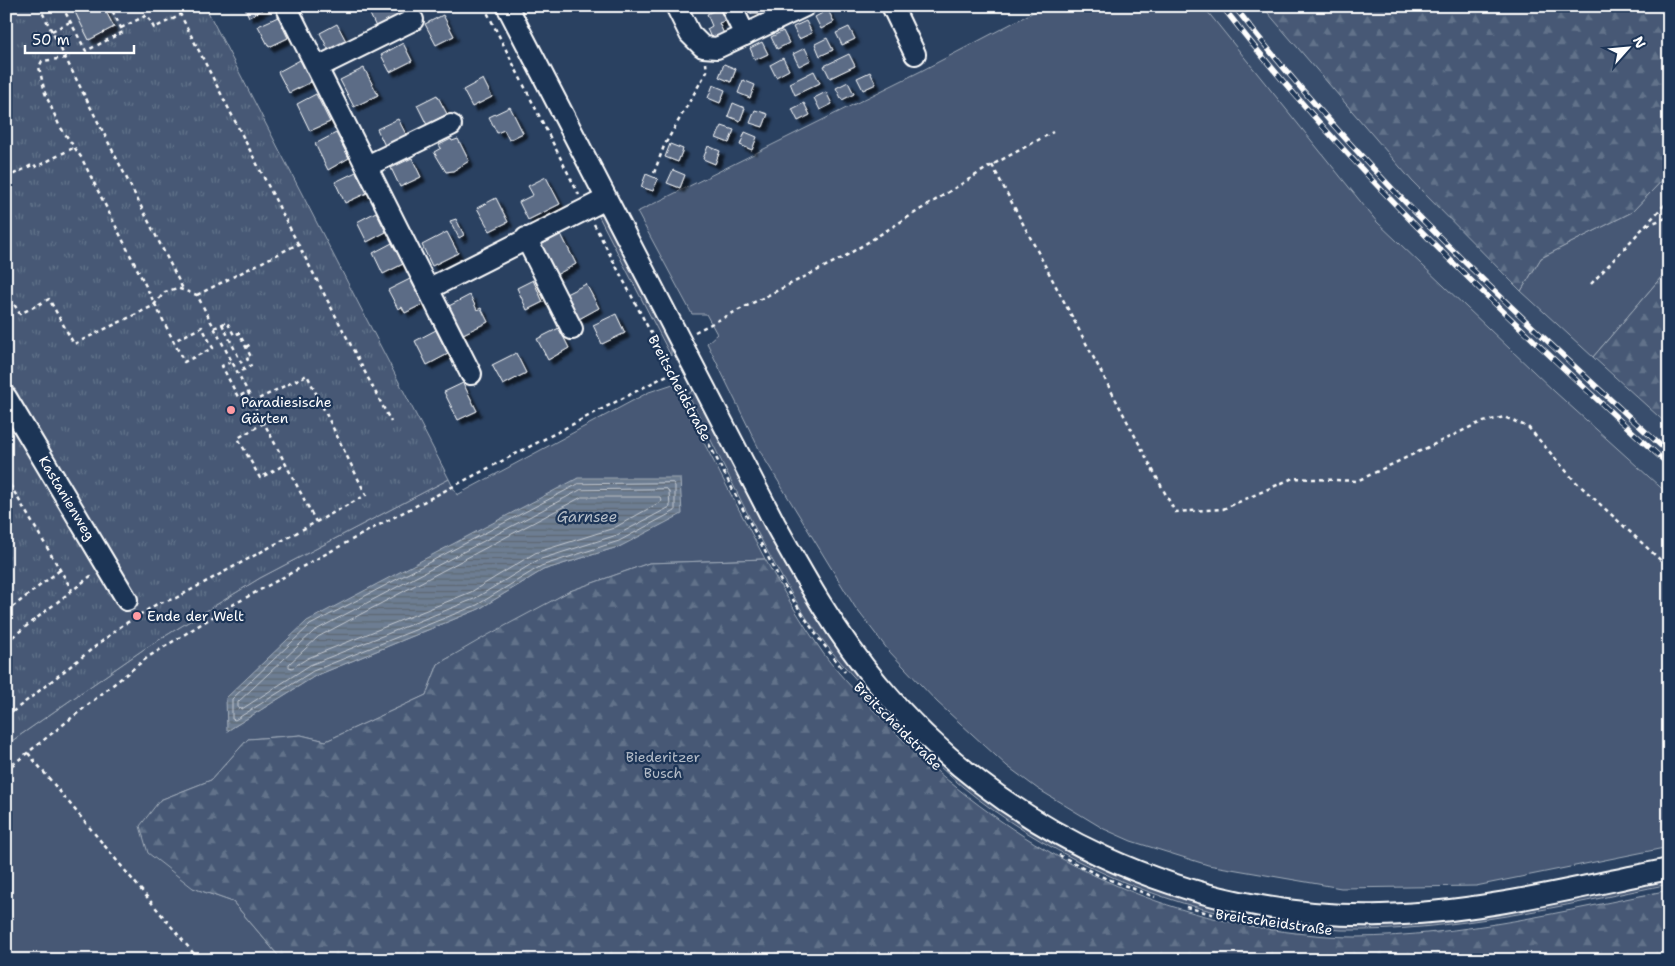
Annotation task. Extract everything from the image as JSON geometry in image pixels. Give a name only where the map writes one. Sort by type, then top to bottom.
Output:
[{"type":"street","points":[[286,6],[471,374]]},
{"type":"street","name":"Breitscheidstraße","points":[[507,6],[797,564],[834,626],[866,669],[902,712],[956,763],[1025,815],[1068,839],[1133,869],[1206,894],[1284,910],[1345,915],[1406,914],[1470,908],[1669,869]]},
{"type":"street","points":[[676,6],[690,34],[703,47],[717,48],[805,6]]},
{"type":"street","points":[[731,6],[745,35]]},
{"type":"street","points":[[892,6],[915,54]]},
{"type":"street","points":[[318,67],[413,20]]},
{"type":"street","points":[[367,166],[451,125]]},
{"type":"street","points":[[428,289],[606,199]]},
{"type":"street","points":[[526,238],[572,329]]},
{"type":"street","name":"Kastanienweg","points":[[6,397],[127,600]]},
{"type":"path","points":[[40,6],[184,289]]},
{"type":"path","points":[[62,6],[86,51],[123,32],[110,6]]},
{"type":"path","points":[[176,6],[391,422]]},
{"type":"path","name":"Breitscheidstraße","points":[[484,6],[586,208],[780,580],[817,636],[850,677]]},
{"type":"path","points":[[121,28],[148,15],[154,28],[181,15]]},
{"type":"path","points":[[52,31],[70,22]]},
{"type":"path","points":[[654,173],[664,146],[707,71],[703,47]]},
{"type":"path","points":[[66,58],[42,61],[39,67],[45,93],[59,125],[75,147],[184,362],[213,348],[202,327],[174,341]]},
{"type":"path","points":[[680,339],[844,257],[992,165],[1053,132]]},
{"type":"path","points":[[6,178],[34,164],[36,167],[75,147]]},
{"type":"path","points":[[992,165],[1175,512],[1223,509],[1293,478],[1357,481],[1479,423],[1504,417],[1528,427],[1574,480],[1669,568]]},
{"type":"path","points":[[1591,284],[1669,200]]},
{"type":"path","points":[[1645,226],[1669,218]]},
{"type":"path","points":[[197,295],[298,244]]},
{"type":"path","points":[[6,291],[20,314],[48,299],[74,344],[155,304],[165,292],[177,288],[197,295],[316,522]]},
{"type":"path","points":[[214,328],[227,322],[234,335],[239,333],[251,358],[247,360],[251,366],[237,374]]},
{"type":"path","points":[[222,324],[245,370]]},
{"type":"path","points":[[246,347],[251,344]]},
{"type":"path","points":[[231,362],[222,366],[238,397],[247,392]]},
{"type":"path","points":[[6,718],[120,627],[157,604],[176,598],[366,495],[307,375],[252,402]]},
{"type":"path","points":[[6,770],[148,657],[227,608],[377,526],[664,378]]},
{"type":"path","points":[[264,423],[238,438],[260,478],[286,464]]},
{"type":"path","points":[[6,478],[72,590]]},
{"type":"path","points":[[6,642],[106,564]]},
{"type":"path","points":[[6,612],[60,570]]},
{"type":"path","points":[[28,753],[199,960]]},
{"type":"path","points":[[1058,854],[1100,876],[1162,899]]},
{"type":"path","name":"Breitscheidstraße","points":[[1179,905],[1221,916]]},
{"type":"shaded area","points":[[1203,6],[1262,6],[1412,181],[1521,291],[1669,426],[1669,495],[1555,392],[1377,222]]},
{"type":"green space","points":[[6,6],[205,6],[449,479],[260,578],[144,649],[6,745]]},
{"type":"green space","points":[[1045,6],[1203,6],[1377,222],[1555,392],[1669,495],[1669,847],[1476,886],[1341,888],[1208,865],[1131,841],[1104,829],[1038,789],[1007,766],[937,702],[888,650],[855,607],[761,453],[707,343],[717,334],[706,314],[692,314],[637,212],[921,71]]},
{"type":"green space","points":[[1262,6],[1669,6],[1669,173],[1632,212],[1541,258],[1521,291],[1412,181]]},
{"type":"green space","points":[[1669,173],[1669,268],[1593,357],[1521,291],[1541,258],[1632,212]]},
{"type":"green space","points":[[596,211],[603,213],[671,342],[671,356]]},
{"type":"green space","points":[[1669,268],[1669,426],[1593,357]]},
{"type":"green space","points":[[673,384],[765,559],[649,563],[570,591],[438,664],[426,695],[326,741],[301,735],[248,739],[211,780],[160,800],[193,888],[233,902],[282,960],[6,960],[6,745],[144,649],[260,578],[449,479],[457,495],[649,392]],"holes":[[[578,478],[621,546],[543,570],[479,609],[315,676],[227,731]]]},
{"type":"green space","points":[[694,390],[699,395],[886,706],[926,749],[969,785],[1081,856],[1339,923],[1669,876],[1669,884],[1547,909],[1465,922],[1383,930],[1341,930],[1238,917],[1202,909],[1129,884],[1093,868],[1024,831],[992,810],[963,787],[918,746],[835,655],[799,606],[756,530],[690,399],[689,393]]},
{"type":"green space","name":"Biederitzer Busch","points":[[765,559],[800,619],[830,663],[887,724],[927,762],[1012,829],[1057,856],[1105,880],[1155,900],[1207,916],[1273,930],[1344,937],[1396,936],[1474,927],[1552,914],[1669,890],[1669,960],[282,960],[233,902],[193,888],[148,853],[140,826],[160,800],[211,780],[248,739],[301,735],[326,741],[426,695],[438,664],[488,635],[570,591],[649,563]]},
{"type":"water","name":"Garnsee","points":[[578,478],[680,478],[682,514],[621,546],[543,570],[479,609],[315,676],[227,731],[226,698],[307,621]]},
{"type":"building","points":[[72,6],[103,6],[114,27],[89,40]]},
{"type":"building","points":[[244,6],[270,6],[249,17]]},
{"type":"building","points":[[375,6],[399,6],[402,14],[376,27],[368,10]]},
{"type":"building","points":[[751,6],[765,6],[765,14],[751,14]]},
{"type":"building","points":[[719,8],[725,21],[719,23],[725,36],[713,42],[707,29],[712,26],[707,14]]},
{"type":"building","points":[[828,10],[834,22],[821,29],[815,17]]},
{"type":"building","points":[[443,15],[454,36],[436,45],[425,24]]},
{"type":"building","points":[[278,17],[288,38],[269,47],[258,26]]},
{"type":"building","points":[[806,21],[812,33],[799,39],[793,27]]},
{"type":"building","points":[[337,24],[347,43],[329,51],[320,33]]},
{"type":"building","points":[[849,27],[855,39],[842,45],[836,33]]},
{"type":"building","points":[[783,31],[789,43],[777,49],[771,37]]},
{"type":"building","points":[[827,38],[833,50],[820,56],[815,44]]},
{"type":"building","points":[[762,42],[768,54],[755,60],[750,48]]},
{"type":"building","points":[[403,43],[412,61],[390,72],[381,55]]},
{"type":"building","points":[[805,48],[811,60],[799,66],[793,54]]},
{"type":"building","points":[[849,54],[855,66],[830,78],[824,66]]},
{"type":"building","points":[[783,58],[789,70],[776,77],[770,65]]},
{"type":"building","points":[[300,60],[311,82],[289,93],[278,72]]},
{"type":"building","points":[[724,64],[736,69],[731,82],[719,77]]},
{"type":"building","points":[[364,68],[378,95],[354,107],[340,80]]},
{"type":"building","points":[[814,71],[820,83],[795,95],[790,83]]},
{"type":"building","points":[[870,72],[876,84],[863,90],[857,78]]},
{"type":"building","points":[[483,79],[492,97],[472,107],[463,90]]},
{"type":"building","points":[[743,80],[755,85],[750,98],[738,93]]},
{"type":"building","points":[[848,82],[854,94],[842,100],[836,88]]},
{"type":"building","points":[[713,85],[725,90],[720,103],[708,98]]},
{"type":"building","points":[[826,92],[832,104],[820,110],[814,98]]},
{"type":"building","points":[[316,94],[330,122],[310,131],[297,104]]},
{"type":"building","points":[[437,95],[447,114],[427,125],[417,105]]},
{"type":"building","points":[[733,103],[745,108],[740,121],[728,116]]},
{"type":"building","points":[[804,103],[810,115],[798,121],[792,109]]},
{"type":"building","points":[[510,107],[523,133],[509,140],[504,130],[497,133],[489,117]]},
{"type":"building","points":[[755,110],[768,114],[763,127],[750,123]]},
{"type":"building","points":[[398,119],[408,138],[386,148],[377,129]]},
{"type":"building","points":[[722,126],[734,130],[729,143],[716,138]]},
{"type":"building","points":[[745,132],[757,137],[752,150],[740,145]]},
{"type":"building","points":[[336,133],[349,158],[328,170],[315,144]]},
{"type":"building","points":[[451,139],[452,141],[458,139],[469,161],[453,171],[446,172],[434,152],[441,148],[439,145]]},
{"type":"building","points":[[670,144],[683,149],[678,162],[665,157]]},
{"type":"building","points":[[708,146],[720,151],[715,164],[703,159]]},
{"type":"building","points":[[412,158],[421,177],[400,187],[391,168]]},
{"type":"building","points":[[673,170],[685,175],[680,188],[667,183]]},
{"type":"building","points":[[356,172],[367,193],[345,203],[335,182]]},
{"type":"building","points":[[646,174],[658,179],[653,191],[641,187]]},
{"type":"building","points":[[546,177],[560,204],[528,220],[519,202],[533,195],[528,186]]},
{"type":"building","points":[[496,198],[508,222],[490,231],[477,208]]},
{"type":"building","points":[[376,212],[386,232],[367,242],[357,222]]},
{"type":"building","points":[[456,219],[464,235],[459,238],[450,221]]},
{"type":"building","points":[[447,232],[458,253],[432,266],[422,245]]},
{"type":"building","points":[[561,234],[576,264],[556,275],[541,245]]},
{"type":"building","points":[[392,243],[403,264],[383,274],[373,253]]},
{"type":"building","points":[[410,279],[423,304],[405,313],[402,307],[398,309],[388,290]]},
{"type":"building","points":[[533,280],[543,302],[527,310],[517,288]]},
{"type":"building","points":[[586,284],[599,308],[579,319],[566,294]]},
{"type":"building","points":[[470,295],[477,310],[481,308],[488,322],[461,335],[447,307]]},
{"type":"building","points":[[616,314],[625,333],[602,344],[593,325]]},
{"type":"building","points":[[559,328],[569,348],[548,360],[537,339]]},
{"type":"building","points":[[436,330],[448,354],[427,365],[415,341]]},
{"type":"building","points":[[516,353],[526,373],[503,385],[492,365]]},
{"type":"building","points":[[463,383],[477,411],[458,420],[444,392]]},
{"type":"railway","points":[[1222,6],[1325,129],[1435,245],[1492,301],[1669,465]]},
{"type":"railway","points":[[1234,6],[1283,67],[1387,184],[1497,294],[1669,453]]},
{"type":"place","name":"Paradiesische Gärten","points":[[231,410]]},
{"type":"place","name":"Ende der Welt","points":[[137,616]]}]
